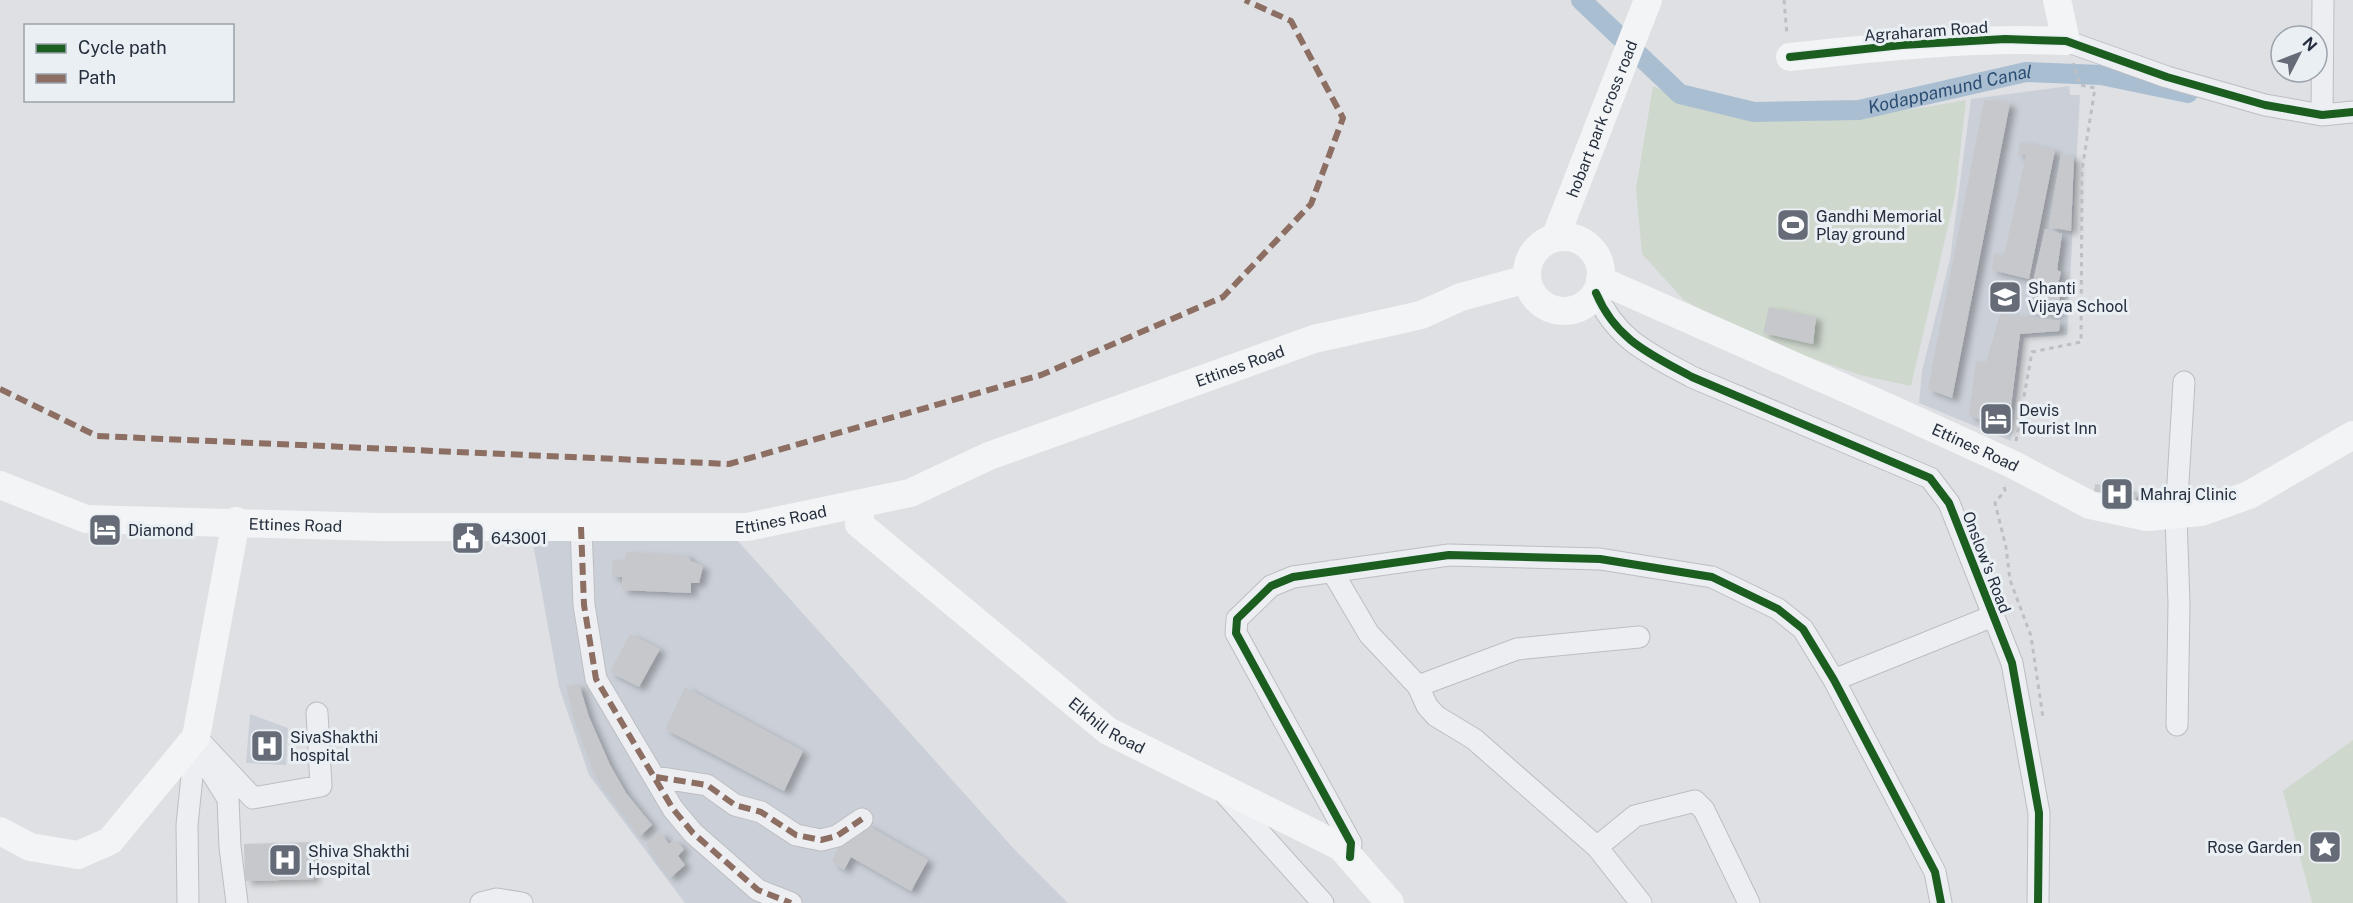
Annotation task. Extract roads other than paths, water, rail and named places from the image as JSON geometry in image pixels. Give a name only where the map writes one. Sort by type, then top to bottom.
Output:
[{"type":"main road","points":[[2057,0],[2066,41]]},
{"type":"main road","name":"hobart park cross road","points":[[1556,238],[1644,9]]},
{"type":"main road","name":"Agraharam Road","points":[[1790,57],[1902,45],[1993,39],[2066,41]]},
{"type":"main road","points":[[1556,238],[1579,240],[1589,247],[1600,268],[1598,287],[1580,308],[1557,311],[1537,300],[1527,279],[1530,257],[1536,248],[1556,238]]},
{"type":"main road","name":"Ettines Road","points":[[0,485],[86,519],[236,521],[378,527],[747,527],[910,493],[989,456],[1314,339],[1420,315],[1461,297],[1527,279]]},
{"type":"main road","name":"Ettines Road","points":[[1598,287],[2005,461],[2090,505],[2147,517],[2201,512],[2248,495],[2353,435]]},
{"type":"main road","name":"Elkhill Road","points":[[861,505],[859,524],[1108,731],[1341,847],[1390,903]]},
{"type":"main road","points":[[0,831],[30,847],[78,855],[110,841],[195,741],[236,521]]},
{"type":"street","points":[[2322,115],[2323,0]]},
{"type":"street","points":[[2066,41],[2189,83],[2265,105],[2322,115],[2353,111]]},
{"type":"street","name":"Onslow's Road","points":[[1598,287],[1611,321],[1625,338],[1658,359],[1692,377],[1930,478],[1949,503],[2012,663],[2040,813],[2038,903]]},
{"type":"street","points":[[2177,725],[2179,604],[2176,516],[2184,382]]},
{"type":"street","points":[[582,527],[584,605],[596,679],[673,809],[693,833],[758,890],[791,903]]},
{"type":"street","points":[[1350,857],[1351,843],[1236,633],[1238,619],[1271,586],[1293,577],[1449,555],[1600,559],[1712,577],[1778,609],[1803,629],[1834,680],[1935,872],[1941,903]]},
{"type":"street","points":[[1332,571],[1369,634],[1418,686],[1427,706],[1436,716],[1474,739],[1597,847],[1641,903]]},
{"type":"street","points":[[1834,680],[1994,616]]},
{"type":"street","points":[[1418,686],[1517,649],[1639,637]]},
{"type":"street","points":[[195,741],[253,798],[321,786],[317,713]]},
{"type":"street","points":[[188,903],[187,825],[195,741]]},
{"type":"street","points":[[195,741],[228,800],[230,847],[237,903]]},
{"type":"street","points":[[656,777],[707,785],[735,805],[761,812],[796,835],[821,840],[837,836],[862,819]]},
{"type":"street","points":[[1220,788],[1323,903]]},
{"type":"street","points":[[1597,847],[1635,816],[1695,801],[1704,810],[1749,903]]},
{"type":"street","points":[[481,903],[497,899],[522,903]]},
{"type":"waterway","name":"Kodappamund Canal","points":[[1581,0],[1680,94],[1754,112],[1859,110],[2026,72],[2101,75],[2188,93]]},
{"type":"place","name":"Gandhi Memorial Play ground","points":[[1793,225]]},
{"type":"place","name":"Shanti Vijaya School","points":[[2005,297]]},
{"type":"place","name":"Devis Tourist Inn","points":[[1996,419]]},
{"type":"place","name":"Mahraj Clinic","points":[[2117,494]]},
{"type":"place","name":"Diamond","points":[[105,530]]},
{"type":"place","name":"643001","points":[[468,538]]},
{"type":"place","name":"SivaShakthi hospital","points":[[267,746]]},
{"type":"place","name":"Rose Garden","points":[[2325,847]]},
{"type":"place","name":"Shiva Shakthi Hospital","points":[[285,860]]}]
